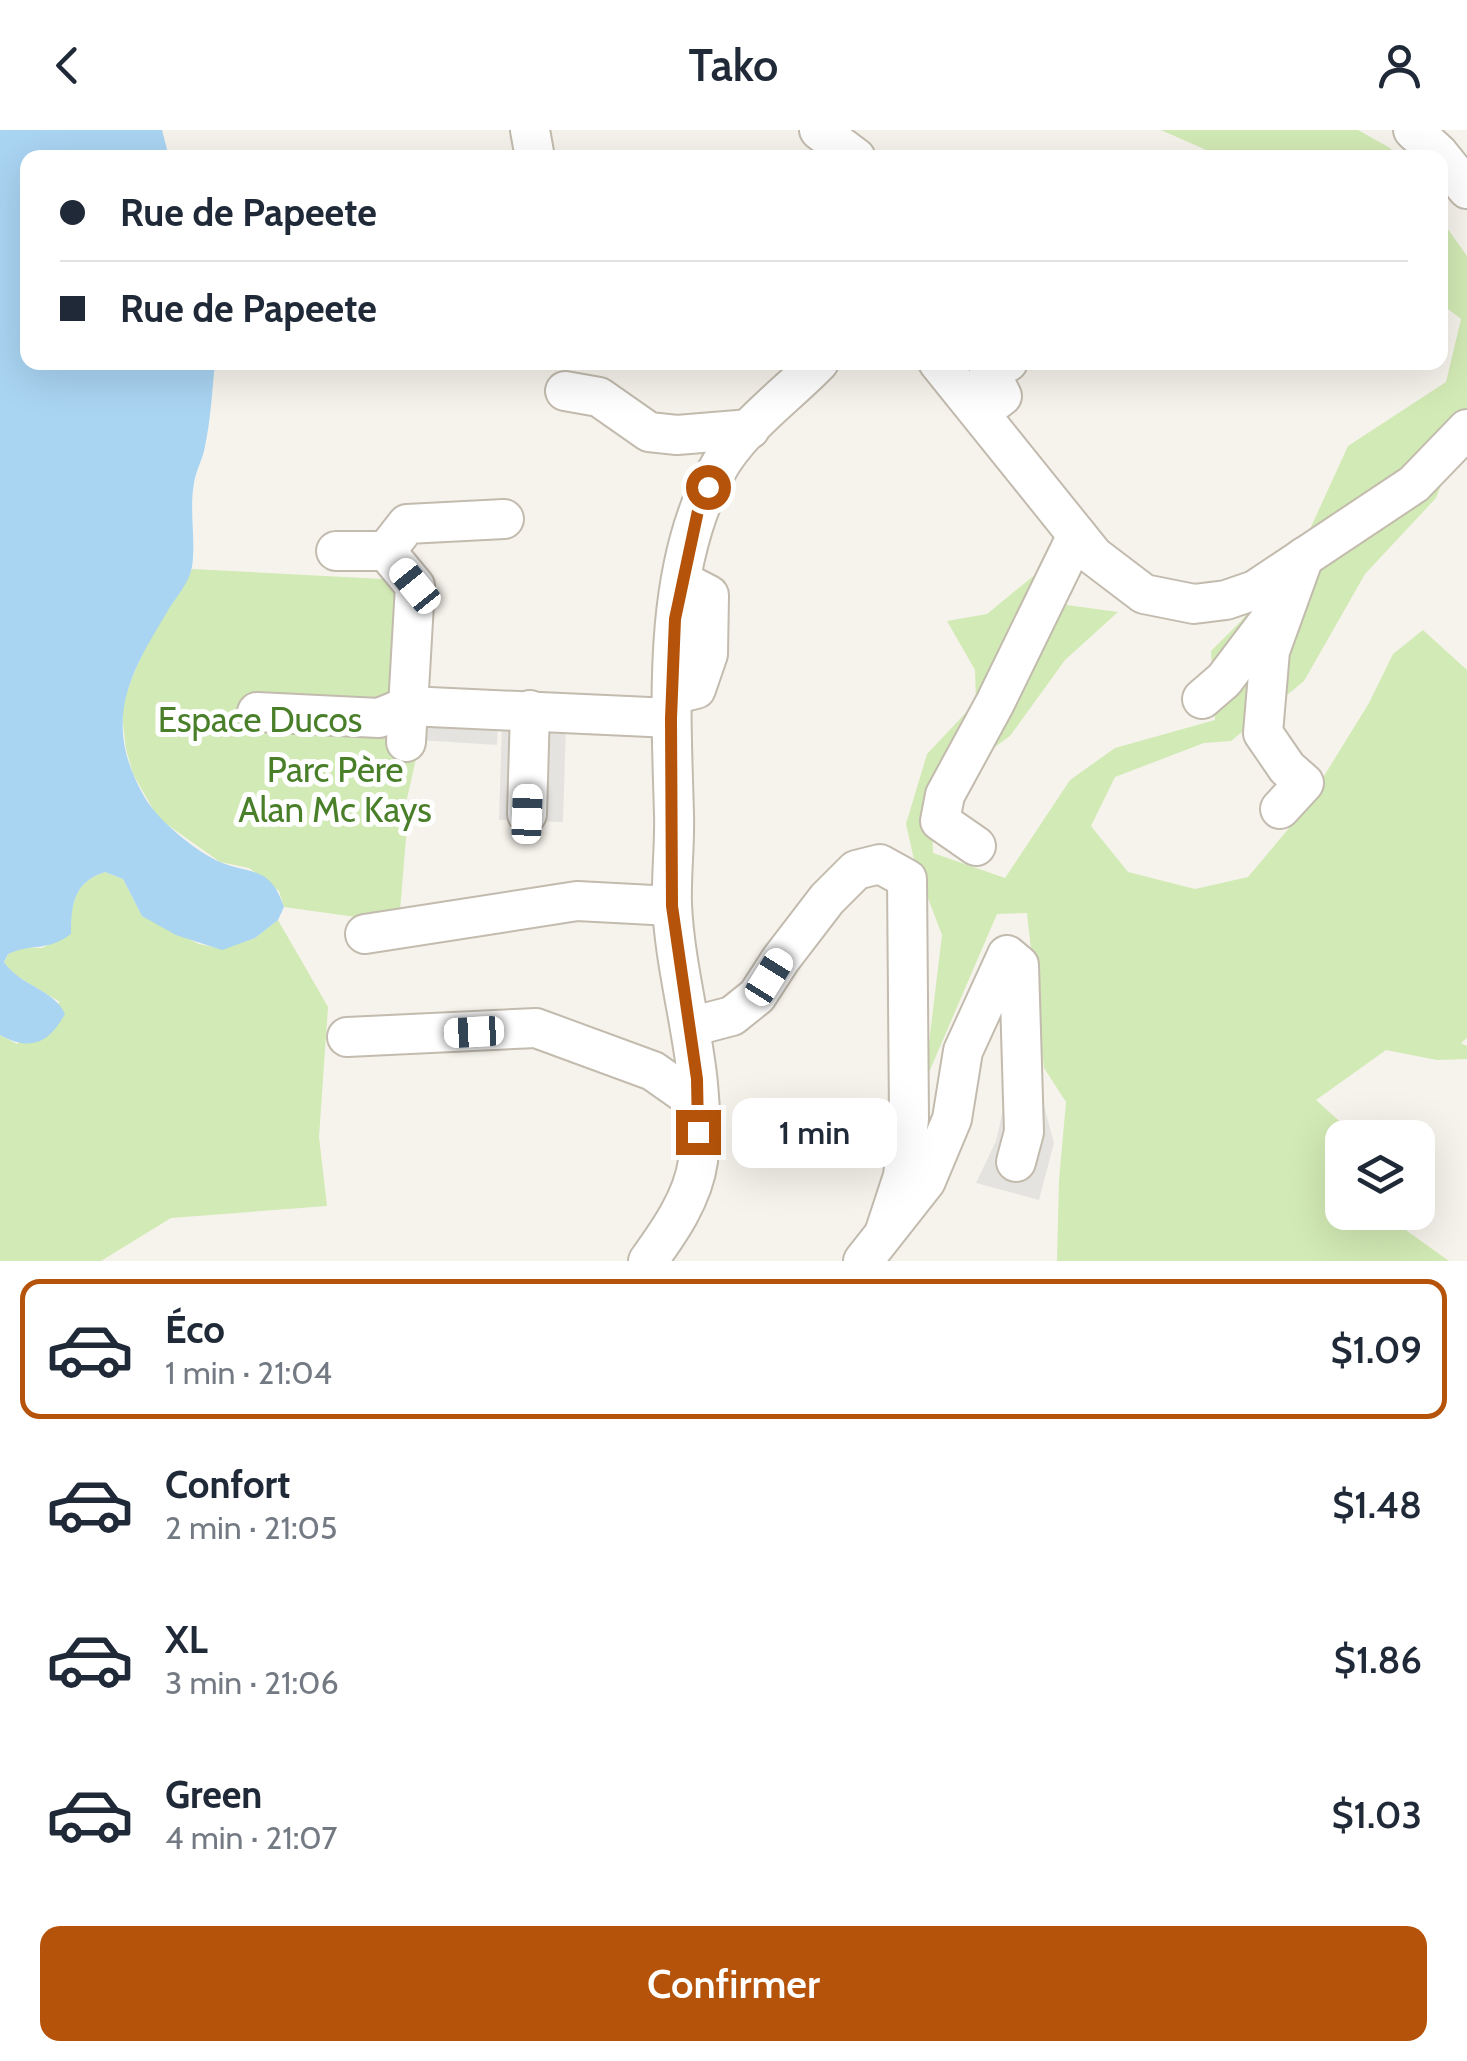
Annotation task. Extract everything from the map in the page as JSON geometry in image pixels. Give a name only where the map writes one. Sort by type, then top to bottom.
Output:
[{"type":"street","points":[[819,130],[845,150]]},
{"type":"street","points":[[1413,130],[1434,150]]},
{"type":"street","points":[[1448,166],[1467,189]]},
{"type":"street","points":[[648,1261],[676,1223],[698,1162],[698,1102],[672,906],[671,706],[675,619],[699,506],[718,468],[750,429],[811,370]]},
{"type":"street","points":[[944,370],[1094,556],[1144,594],[1194,604],[1226,600],[1254,590],[1414,484],[1467,429]]},
{"type":"street","points":[[980,414],[1002,396],[991,370]]},
{"type":"street","points":[[565,392],[600,397],[650,432],[750,429]]},
{"type":"street","points":[[386,551],[407,524],[504,519]]},
{"type":"street","points":[[976,846],[940,821],[945,795],[1077,535]]},
{"type":"street","points":[[336,551],[386,551]]},
{"type":"street","points":[[386,551],[415,586],[407,724]]},
{"type":"street","points":[[1280,809],[1304,783],[1287,768],[1263,733],[1270,651],[1304,556]]},
{"type":"street","points":[[1202,699],[1224,680],[1291,592]]},
{"type":"street","points":[[257,712],[379,718],[407,724],[530,710],[671,706]]},
{"type":"street","points":[[527,814],[530,710]]},
{"type":"street","points":[[690,1027],[732,1016],[757,996],[802,929],[856,870],[880,864],[906,879],[909,1119],[903,1176],[885,1231]]},
{"type":"street","points":[[365,934],[577,902],[672,906]]},
{"type":"street","points":[[863,1261],[926,1181],[952,1119],[963,1051],[1007,955],[1019,966],[1022,1024],[1024,1132],[1016,1162]]},
{"type":"street","points":[[347,1038],[536,1028],[653,1071],[698,1102]]},
{"type":"green space","points":[[1161,130],[1358,130],[1392,150],[1206,150]]},
{"type":"green space","points":[[1448,229],[1467,256],[1467,419],[1436,498],[1365,574],[1304,681],[1231,741],[1204,743],[1115,777],[1091,826],[1128,872],[1195,889],[1248,877],[1300,815],[1369,703],[1393,654],[1423,630],[1467,670],[1467,1038],[1461,1043],[1467,1046],[1467,1059],[1437,1060],[1386,1050],[1316,1100],[1338,1120],[1325,1120],[1325,1230],[1406,1230],[1449,1261],[1057,1261],[1066,1102],[1044,1068],[1027,913],[997,914],[924,1084],[942,935],[915,864],[906,824],[927,754],[976,702],[975,670],[947,621],[987,614],[1048,564],[1067,605],[1118,612],[1065,660],[1010,736],[931,793],[933,853],[1005,878],[1070,780],[1115,748],[1215,720],[1211,651],[1241,621],[1305,540],[1348,446],[1446,382],[1461,319],[1448,309]]},
{"type":"green space","name":"Espace Ducos","points":[[192,569],[401,580],[418,750],[401,825],[407,826],[399,923],[284,907],[279,891],[249,868],[220,862],[158,818],[133,774],[121,707],[145,648]]},
{"type":"green space","points":[[105,872],[123,879],[142,916],[199,944],[222,949],[255,938],[278,920],[328,1007],[319,1137],[327,1206],[171,1218],[101,1261],[0,1261],[0,1035],[17,1044],[60,1002],[12,973],[4,963],[8,954],[23,947],[42,948],[70,934],[76,896],[87,882]]},
{"type":"shaded area","points":[[420,715],[498,720],[497,745],[418,740]]},
{"type":"shaded area","points":[[502,722],[566,724],[563,822],[499,820]]},
{"type":"shaded area","points":[[1008,1088],[1041,1095],[1054,1143],[1039,1200],[976,1183],[996,1141]]},
{"type":"water","points":[[0,130],[162,130],[167,150],[20,150],[20,370],[214,370],[207,436],[193,493],[192,567],[131,682],[123,725],[125,748],[145,798],[168,825],[210,857],[266,878],[284,907],[278,920],[255,938],[222,950],[176,935],[142,916],[123,879],[105,872],[95,876],[76,896],[71,934],[54,943],[8,954],[4,962],[53,999],[65,1014],[52,1032],[38,1042],[21,1043],[0,1035]]},
{"type":"route","points":[[698,1132],[697,1079],[672,906],[671,718],[675,619],[699,506],[708,487]]},
{"type":"park label","name":"Parc Père Alan Mc Kays","points":[[335,790]]}]
